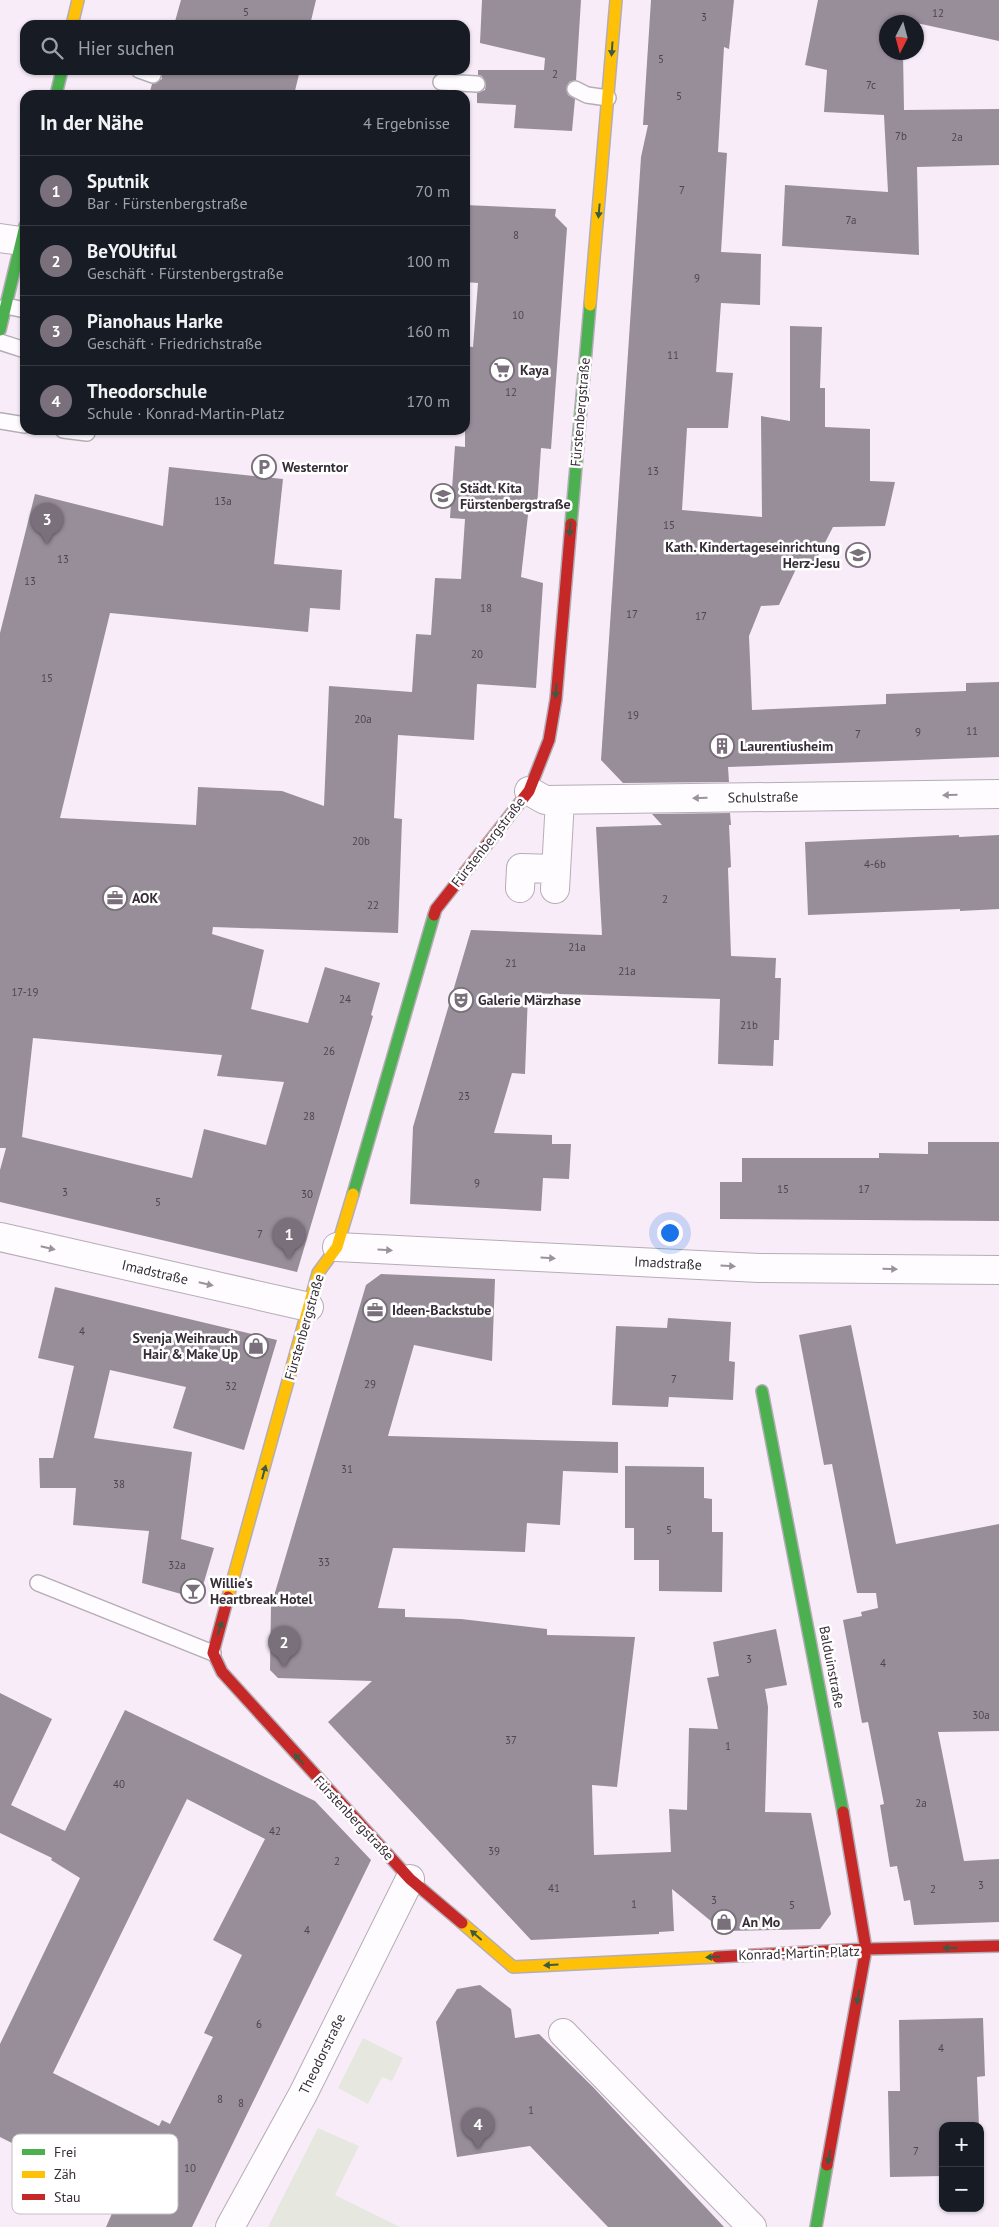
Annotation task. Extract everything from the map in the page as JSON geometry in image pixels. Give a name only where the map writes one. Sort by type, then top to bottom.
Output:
[{"type":"street","points":[[73,20],[78,0]]},
{"type":"street","name":"Fürstenbergstraße","points":[[513,1967],[410,1879],[222,1672],[213,1653],[318,1273],[337,1247],[436,908],[529,791],[549,740],[556,699],[616,0]]},
{"type":"street","points":[[57,90],[61,75]]},
{"type":"street","points":[[0,330],[6,306],[15,235]]},
{"type":"street","name":"Schulstraße","points":[[529,791],[545,800],[999,794]]},
{"type":"street","points":[[520,888],[521,868],[556,879],[560,800]]},
{"type":"street","name":"Imadstraße","points":[[0,1237],[309,1307]]},
{"type":"street","name":"Imadstraße","points":[[337,1247],[759,1268],[999,1270]]},
{"type":"street","name":"Balduinstraße","points":[[762,1391],[834,1755],[866,1949]]},
{"type":"street","name":"Theodorstraße","points":[[230,2227],[303,2094],[410,1879]]},
{"type":"street","points":[[866,1949],[999,1946]]},
{"type":"street","name":"Konrad-Martin-Platz","points":[[513,1967],[866,1949],[816,2227]]},
{"type":"street","points":[[563,2033],[752,2227]]},
{"type":"lane","points":[[441,82],[477,84]]},
{"type":"lane","points":[[579,95],[608,98]]},
{"type":"lane","points":[[6,306],[20,309]]},
{"type":"lane","points":[[0,342],[20,348]]},
{"type":"lane","points":[[0,421],[20,424]]},
{"type":"lane","points":[[38,1583],[213,1653]]},
{"type":"shaded area","points":[[363,2038],[403,2058],[392,2081],[382,2077],[368,2104],[338,2088]]},
{"type":"shaded area","points":[[318,2128],[359,2146],[335,2195],[400,2227],[268,2227]]},
{"type":"building","points":[[181,0],[316,0],[311,20],[175,20]]},
{"type":"building","points":[[482,0],[581,0],[576,80],[569,82],[566,89],[568,95],[575,99],[572,131],[514,128],[516,105],[477,103],[477,93],[485,90],[486,84],[482,76],[478,75],[478,70],[544,70],[545,58],[480,43]]},
{"type":"building","points":[[651,0],[734,0],[729,49],[724,47],[718,152],[727,153],[721,252],[761,254],[760,305],[721,303],[716,372],[733,373],[728,428],[687,428],[682,510],[762,517],[761,416],[790,421],[790,326],[822,327],[820,388],[825,388],[825,427],[870,429],[870,481],[895,482],[885,526],[833,527],[812,568],[796,569],[779,605],[761,606],[749,636],[752,710],[886,704],[886,694],[966,691],[966,683],[999,682],[999,757],[728,767],[729,782],[623,783],[601,760],[641,157],[648,125],[643,125]]},
{"type":"building","points":[[818,0],[999,0],[999,41],[924,25],[924,15],[879,15],[879,60],[903,60],[904,110],[999,109],[999,165],[917,167],[919,255],[782,246],[785,185],[888,192],[884,115],[824,112],[827,70],[805,65]]},
{"type":"building","points":[[162,75],[299,75],[295,90],[150,90],[152,84],[162,79]]},
{"type":"building","points":[[470,205],[556,209],[555,216],[567,228],[551,449],[541,448],[537,507],[529,506],[521,577],[543,583],[536,688],[477,684],[474,740],[398,735],[394,818],[402,819],[398,933],[213,927],[212,934],[264,950],[251,1009],[308,1023],[325,967],[380,983],[371,1015],[373,1016],[297,1272],[0,1202],[0,1170],[6,1148],[0,1148],[0,633],[35,494],[163,526],[169,467],[283,479],[274,564],[342,570],[340,610],[310,608],[308,632],[110,613],[60,818],[196,825],[198,787],[282,791],[324,806],[329,686],[412,692],[416,634],[431,635],[435,578],[461,579],[465,519],[450,518],[455,446],[465,447],[465,435],[470,435],[470,347],[473,347],[478,283],[470,282]],"holes":[[[33,1038],[222,1055],[217,1076],[284,1082],[266,1145],[204,1129],[192,1178],[22,1137]]]},
{"type":"building","points":[[730,813],[731,867],[728,868],[731,956],[776,958],[775,978],[781,978],[779,1040],[774,1040],[773,1066],[718,1064],[720,999],[528,993],[525,1074],[512,1073],[494,1133],[552,1135],[552,1144],[571,1144],[569,1179],[543,1178],[541,1211],[410,1204],[413,1127],[471,930],[602,935],[596,827],[662,825],[652,814]]},
{"type":"building","points":[[959,835],[959,837],[999,835],[999,909],[808,915],[805,842]]},
{"type":"building","points":[[928,1142],[999,1142],[999,1221],[720,1219],[720,1182],[742,1182],[742,1158],[879,1158],[879,1153],[928,1154]]},
{"type":"building","points":[[381,1274],[495,1279],[492,1361],[414,1345],[388,1436],[618,1442],[618,1473],[563,1471],[560,1525],[527,1523],[525,1552],[393,1548],[378,1608],[405,1609],[405,1617],[461,1619],[547,1629],[547,1635],[635,1637],[617,1787],[592,1785],[594,1855],[671,1852],[669,1809],[687,1810],[689,1728],[718,1729],[707,1678],[719,1676],[713,1642],[776,1629],[787,1685],[765,1689],[768,1707],[765,1812],[811,1813],[831,1914],[820,1929],[723,1931],[672,1889],[674,1931],[659,1932],[659,1934],[531,1940],[328,1722],[372,1681],[278,1678],[270,1670],[271,1606],[366,1285]]},
{"type":"building","points":[[55,1287],[277,1340],[244,1450],[173,1428],[186,1387],[110,1370],[94,1438],[192,1452],[181,1539],[214,1548],[199,1599],[142,1583],[149,1531],[73,1525],[76,1488],[40,1488],[39,1458],[53,1458],[74,1366],[38,1358]]},
{"type":"building","points":[[668,1318],[731,1322],[729,1361],[735,1362],[733,1400],[669,1397],[668,1407],[612,1405],[616,1326],[667,1328]]},
{"type":"building","points":[[851,1325],[896,1544],[999,1524],[999,1731],[938,1732],[964,1861],[999,1859],[999,1922],[914,1925],[910,1900],[904,1901],[897,1866],[890,1867],[880,1805],[884,1804],[868,1722],[862,1723],[843,1620],[862,1616],[861,1612],[878,1608],[876,1593],[857,1593],[832,1464],[824,1465],[799,1335]]},
{"type":"building","points":[[625,1466],[704,1467],[704,1498],[712,1499],[712,1532],[723,1532],[722,1592],[659,1591],[659,1560],[634,1560],[634,1528],[625,1528]]},
{"type":"building","points":[[0,1693],[52,1719],[11,1805],[65,1831],[125,1710],[315,1801],[371,1860],[192,2227],[106,2227],[112,2214],[178,2214],[178,2134],[12,2134],[12,2143],[0,2137],[0,2044],[80,1878],[51,1860],[52,1858],[0,1833]],"holes":[[[187,1799],[265,1839],[213,1940],[242,1955],[204,2033],[213,2037],[170,2124],[162,2120],[159,2126],[53,2073]]]},
{"type":"building","points":[[480,1985],[511,2009],[515,2038],[539,2034],[593,2087],[724,2227],[608,2227],[530,2146],[457,2157],[436,2022],[457,1989]]},
{"type":"building","points":[[983,2018],[985,2076],[977,2077],[979,2122],[939,2122],[939,2176],[890,2177],[888,2091],[900,2091],[899,2020]]},
{"type":"traffic: fast","points":[[57,90],[61,75]]},
{"type":"traffic: fast","points":[[0,330],[20,247]]},
{"type":"traffic: fast","points":[[571,524],[590,305]]},
{"type":"traffic: fast","points":[[353,1194],[434,915]]},
{"type":"traffic: fast","points":[[762,1391],[843,1812]]},
{"type":"traffic: fast","points":[[816,2227],[827,2165]]},
{"type":"traffic: slow","points":[[73,20],[78,0]]},
{"type":"traffic: slow","points":[[590,305],[616,0]]},
{"type":"traffic: slow","points":[[228,1597],[318,1273],[337,1247],[353,1194]]},
{"type":"traffic: slow","points":[[462,1923],[513,1967],[717,1957]]},
{"type":"traffic: jam","points":[[434,915],[436,909],[529,791],[549,740],[556,699],[571,524]]},
{"type":"traffic: jam","points":[[228,1597],[213,1653],[222,1672],[410,1879],[462,1923]]},
{"type":"traffic: jam","points":[[827,2165],[866,1949],[843,1812]]},
{"type":"traffic: jam","points":[[717,1957],[866,1949],[999,1946]]},
{"type":"place","name":"Kaya","points":[[502,370]]},
{"type":"place","name":"Westerntor","points":[[264,467]]},
{"type":"place","name":"Städt. Kita Fürstenbergstraße","points":[[443,496]]},
{"type":"place","name":"Pianohaus Harke","points":[[47,544]]},
{"type":"place","name":"Kath. Kindertageseinrichtung Herz-Jesu","points":[[858,555]]},
{"type":"place","name":"Laurentiusheim","points":[[722,746]]},
{"type":"place","name":"AOK","points":[[115,898]]},
{"type":"place","name":"Galerie Märzhase","points":[[461,1000]]},
{"type":"place","name":"Sputnik","points":[[289,1259]]},
{"type":"place","name":"Ideen-Backstube","points":[[375,1310]]},
{"type":"place","name":"Svenja Weihrauch Hair & Make Up","points":[[256,1346]]},
{"type":"place","name":"Willie's Heartbreak Hotel","points":[[193,1591]]},
{"type":"place","name":"BeYOUtiful","points":[[284,1667]]},
{"type":"place","name":"An Mo","points":[[724,1922]]},
{"type":"place","name":"Theodorschule","points":[[478,2149]]}]
